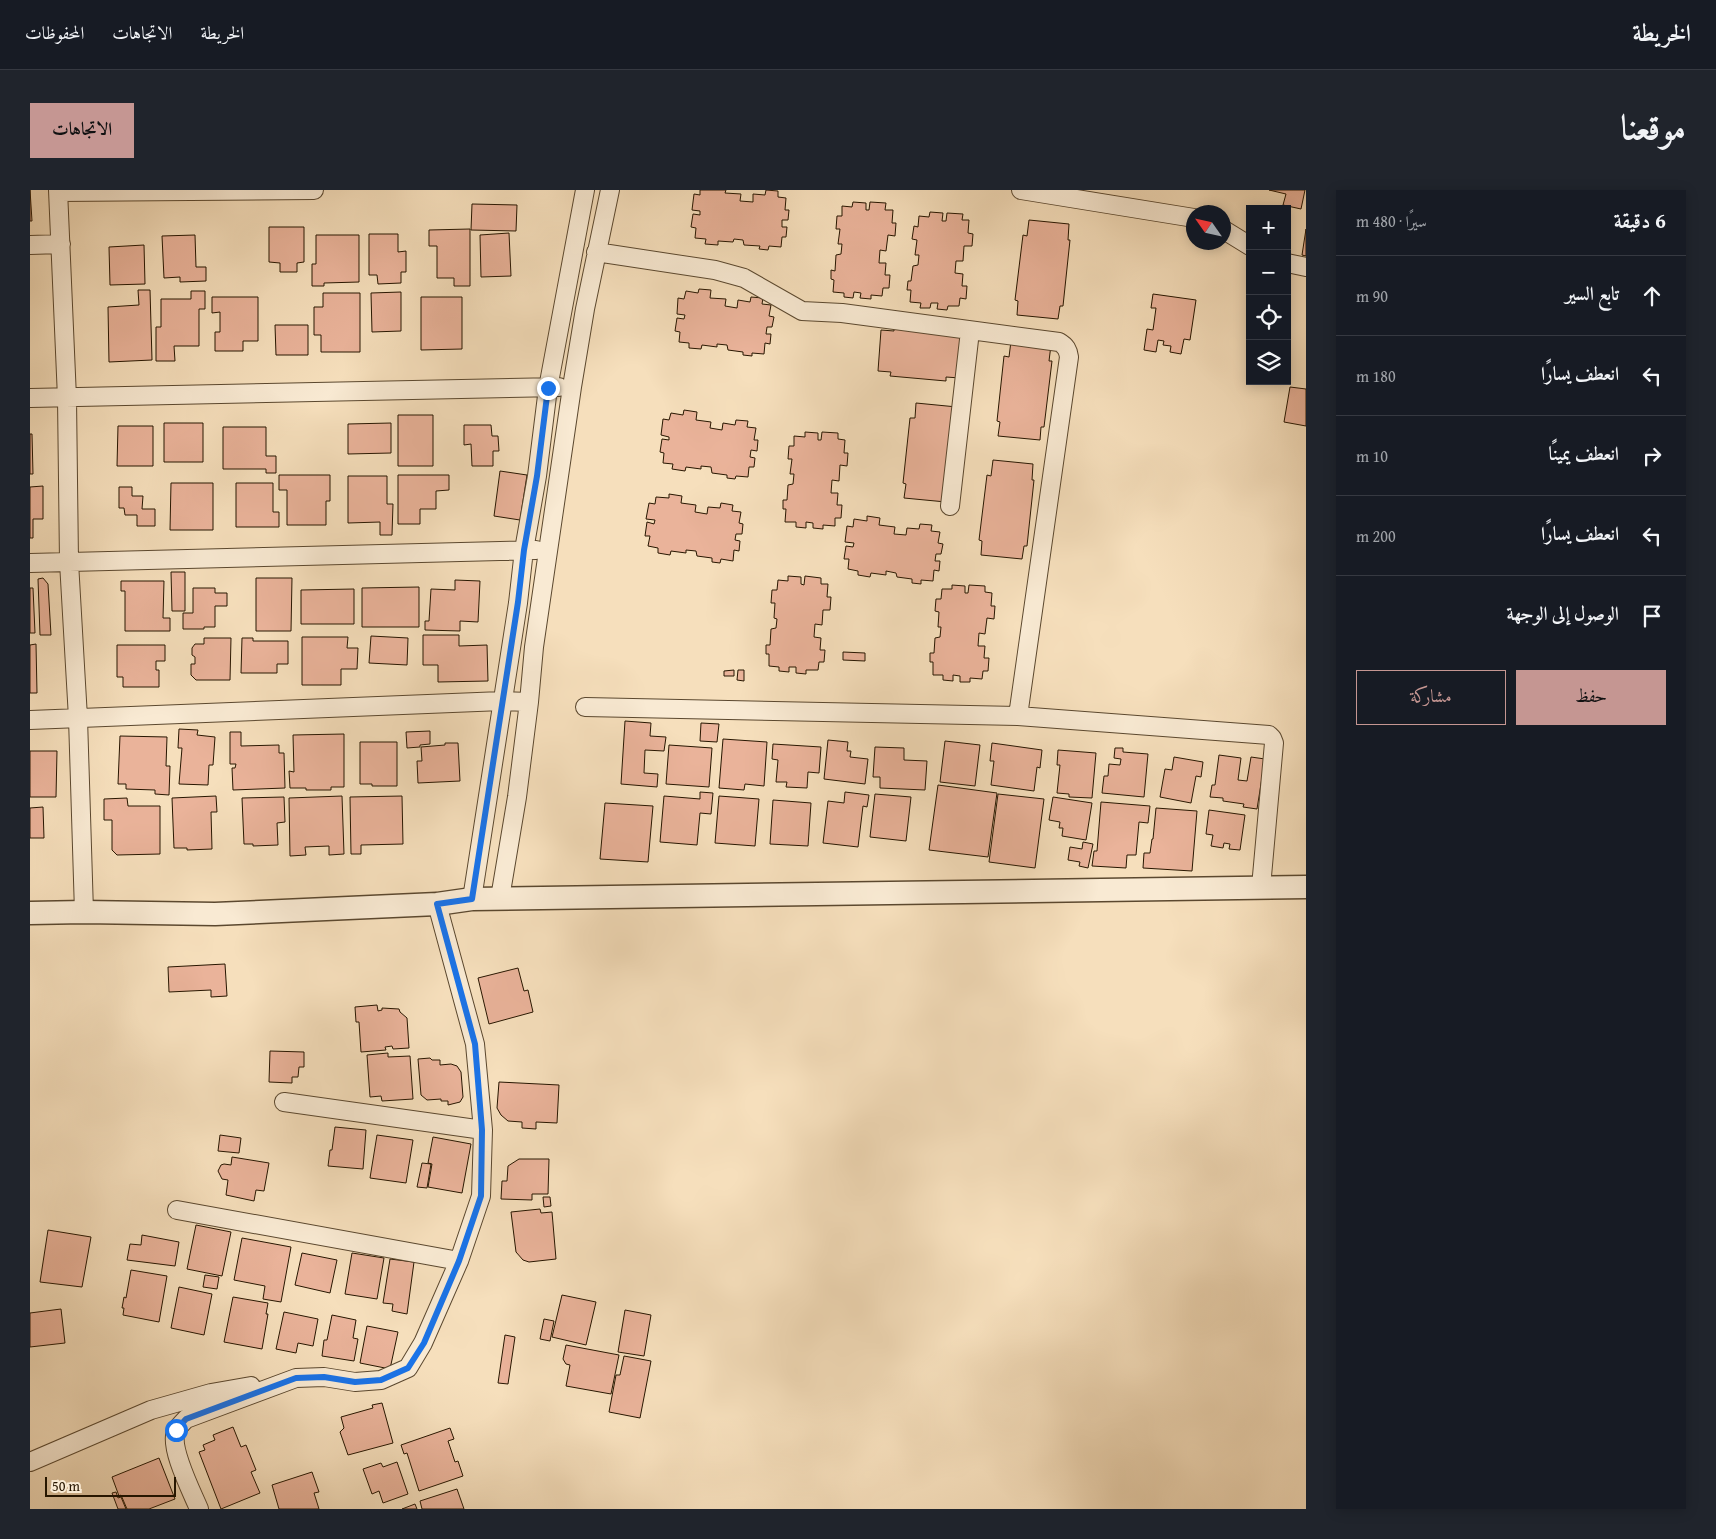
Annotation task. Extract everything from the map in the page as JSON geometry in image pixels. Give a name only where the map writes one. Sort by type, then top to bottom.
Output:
[{"type":"street","points":[[84,912],[78,718],[69,562],[67,398],[58,191],[314,190]]},
{"type":"street","points":[[472,899],[518,602],[524,550],[537,476],[548,388],[585,190]]},
{"type":"street","points":[[500,898],[518,797],[534,647],[572,387],[596,252],[610,190]]},
{"type":"street","points":[[1021,190],[1186,217]]},
{"type":"street","points":[[1231,234],[1246,244]]},
{"type":"street","points":[[30,245],[61,244]]},
{"type":"street","points":[[596,252],[715,270],[744,278],[802,311],[842,313],[1059,342],[1065,346],[1069,357],[1018,716]]},
{"type":"street","points":[[1291,264],[1306,267]]},
{"type":"street","points":[[950,506],[970,331]]},
{"type":"street","points":[[30,398],[572,387]]},
{"type":"street","points":[[30,563],[549,549]]},
{"type":"street","points":[[30,720],[502,701],[529,702]]},
{"type":"street","points":[[585,707],[1018,716],[1269,735],[1274,743],[1261,887]]},
{"type":"street","points":[[30,913],[216,914],[437,904],[472,899],[500,898],[1306,887]]},
{"type":"street","points":[[30,1462],[151,1410],[211,1393],[296,1378],[324,1377],[355,1382],[381,1380],[408,1368],[424,1343],[459,1261],[481,1196],[482,1130],[475,1044],[437,904]]},
{"type":"street","points":[[284,1102],[482,1130]]},
{"type":"street","points":[[177,1210],[459,1261]]},
{"type":"street","points":[[200,1509],[177,1455],[174,1440],[176,1430],[186,1419],[296,1378]]},
{"type":"building","points":[[30,190],[32,221],[30,221]]},
{"type":"building","points":[[700,190],[726,190],[725,193],[741,194],[740,201],[753,202],[753,194],[765,195],[766,190],[778,191],[778,197],[786,198],[785,210],[789,210],[788,220],[782,220],[782,227],[787,227],[786,237],[782,237],[781,247],[769,246],[768,250],[759,249],[760,246],[744,245],[743,240],[734,239],[733,242],[718,241],[718,245],[705,244],[706,239],[695,238],[696,228],[691,227],[693,214],[700,215],[700,211],[692,210],[694,194],[700,195]]},
{"type":"building","points":[[1269,190],[1305,190],[1301,209],[1291,207],[1291,205],[1283,205],[1286,194]]},
{"type":"building","points":[[853,202],[866,203],[866,210],[869,210],[870,202],[886,203],[885,210],[893,210],[892,223],[896,223],[895,236],[888,235],[886,251],[880,250],[879,263],[886,263],[885,275],[890,275],[889,288],[883,288],[882,296],[871,295],[871,299],[860,298],[861,293],[854,292],[853,298],[844,297],[844,293],[833,292],[834,280],[831,279],[831,270],[835,271],[836,255],[841,254],[842,244],[838,244],[840,229],[836,229],[837,216],[842,216],[842,206],[852,207]]},
{"type":"building","points":[[472,204],[517,205],[516,231],[471,230]]},
{"type":"building","points":[[930,212],[943,213],[942,221],[946,221],[947,213],[963,214],[962,220],[969,220],[968,233],[973,234],[972,246],[964,246],[963,261],[956,261],[955,273],[963,274],[962,286],[967,286],[966,299],[960,298],[959,306],[948,306],[947,310],[937,309],[938,303],[931,303],[930,308],[920,308],[921,303],[910,302],[911,290],[907,290],[908,281],[911,281],[913,266],[918,265],[919,255],[915,255],[917,240],[912,239],[914,226],[918,227],[919,216],[929,217]]},
{"type":"building","points":[[1029,220],[1069,224],[1068,240],[1070,240],[1063,306],[1060,306],[1058,319],[1017,315],[1018,301],[1015,300],[1023,235],[1027,236]]},
{"type":"building","points":[[269,227],[304,227],[304,262],[297,263],[297,272],[280,272],[280,263],[269,262]]},
{"type":"building","points":[[470,229],[470,286],[454,286],[454,278],[437,278],[437,246],[429,246],[429,230]]},
{"type":"building","points":[[1306,229],[1306,256],[1302,255]]},
{"type":"building","points":[[509,233],[511,276],[481,277],[480,235]]},
{"type":"building","points":[[369,234],[398,234],[398,252],[406,251],[406,272],[401,272],[401,283],[378,284],[377,275],[369,275]]},
{"type":"building","points":[[195,235],[196,267],[206,267],[206,281],[180,282],[180,277],[164,278],[162,236]]},
{"type":"building","points":[[316,235],[359,235],[359,282],[324,283],[324,286],[312,286],[312,264],[316,264]]},
{"type":"building","points":[[144,245],[145,284],[110,285],[109,247]]},
{"type":"building","points":[[699,289],[711,290],[710,298],[726,299],[725,306],[737,308],[738,300],[750,302],[751,297],[763,298],[762,304],[771,305],[769,316],[774,317],[772,327],[767,327],[766,334],[771,334],[770,344],[765,343],[764,354],[752,353],[752,356],[743,355],[743,352],[728,350],[727,345],[717,344],[717,347],[702,345],[701,349],[689,348],[689,343],[679,342],[680,332],[675,331],[677,318],[684,319],[685,315],[677,314],[678,298],[684,299],[686,291],[698,293]]},
{"type":"building","points":[[138,290],[150,290],[152,360],[109,362],[108,307],[139,305]]},
{"type":"building","points":[[191,291],[205,291],[205,309],[199,309],[199,346],[174,346],[175,361],[156,361],[156,327],[161,327],[161,299],[191,299]]},
{"type":"building","points":[[401,292],[401,331],[372,332],[371,293]]},
{"type":"building","points":[[323,293],[360,293],[360,352],[321,352],[321,335],[314,335],[314,307],[323,307]]},
{"type":"building","points":[[1153,294],[1196,300],[1190,340],[1184,339],[1181,354],[1170,352],[1171,346],[1163,345],[1164,341],[1158,340],[1156,352],[1144,350],[1147,329],[1153,330],[1156,308],[1151,308]]},
{"type":"building","points":[[212,297],[258,297],[258,341],[243,341],[243,351],[215,351],[215,332],[220,332],[220,312],[212,313]]},
{"type":"building","points":[[421,297],[462,297],[462,349],[421,350]]},
{"type":"building","points":[[275,325],[308,325],[308,355],[276,355]]},
{"type":"building","points":[[894,328],[964,337],[960,378],[946,377],[946,381],[890,376],[891,372],[878,371],[881,330],[894,331]]},
{"type":"building","points":[[1011,341],[1051,345],[1049,361],[1052,361],[1044,427],[1041,427],[1040,440],[998,436],[1000,422],[997,421],[1004,356],[1009,357]]},
{"type":"building","points":[[1290,387],[1306,389],[1306,426],[1284,422]]},
{"type":"building","points":[[916,403],[957,407],[946,502],[904,498],[906,484],[903,483],[910,418],[915,418]]},
{"type":"building","points":[[684,410],[697,412],[696,420],[711,422],[710,428],[722,430],[723,423],[735,425],[736,420],[748,421],[747,427],[756,428],[754,440],[758,440],[757,451],[751,450],[750,457],[755,458],[754,467],[749,467],[748,477],[736,476],[735,479],[727,478],[727,475],[712,473],[711,467],[701,466],[701,469],[686,467],[685,471],[672,469],[673,464],[663,463],[664,453],[660,452],[662,439],[669,440],[669,437],[661,435],[663,419],[669,420],[671,413],[683,415]]},
{"type":"building","points":[[398,415],[433,415],[433,466],[398,466]]},
{"type":"building","points":[[164,423],[203,423],[203,462],[164,462]]},
{"type":"building","points":[[391,423],[391,453],[348,454],[348,424]]},
{"type":"building","points":[[464,425],[491,425],[492,436],[498,436],[499,451],[493,451],[493,466],[472,466],[471,444],[464,445]]},
{"type":"building","points":[[118,426],[153,426],[153,466],[117,466]]},
{"type":"building","points":[[223,427],[266,427],[266,456],[276,456],[276,473],[266,473],[266,469],[223,469]]},
{"type":"building","points":[[805,432],[818,433],[818,440],[821,440],[822,432],[838,433],[838,439],[845,440],[844,453],[848,453],[847,466],[840,465],[839,481],[832,480],[831,493],[838,493],[837,505],[842,505],[841,518],[835,518],[835,526],[823,525],[823,529],[813,528],[813,523],[806,522],[806,528],[796,527],[796,522],[785,522],[786,509],[783,509],[783,500],[787,500],[788,485],[793,484],[794,474],[790,474],[792,459],[788,459],[789,446],[794,446],[794,436],[805,437]]},
{"type":"building","points":[[30,434],[32,434],[33,474],[30,474]]},
{"type":"building","points":[[993,460],[1033,464],[1032,480],[1034,480],[1027,546],[1024,546],[1022,559],[981,555],[982,541],[979,540],[987,475],[991,476]]},
{"type":"building","points":[[500,471],[527,475],[520,520],[494,516]]},
{"type":"building","points":[[279,475],[330,475],[330,501],[326,501],[326,525],[287,525],[287,490],[279,490]]},
{"type":"building","points":[[398,475],[449,475],[449,490],[436,491],[436,509],[420,509],[420,524],[398,524]]},
{"type":"building","points":[[348,476],[387,476],[387,504],[393,504],[392,535],[380,535],[380,522],[348,523]]},
{"type":"building","points":[[171,483],[213,483],[213,530],[170,530]]},
{"type":"building","points":[[236,483],[273,483],[273,512],[279,512],[279,527],[236,527]]},
{"type":"building","points":[[43,486],[43,519],[33,519],[33,538],[30,538],[30,487]]},
{"type":"building","points":[[119,487],[132,487],[132,496],[143,496],[142,509],[155,509],[155,526],[137,526],[137,515],[125,515],[124,508],[119,508]]},
{"type":"building","points":[[669,494],[682,496],[681,503],[696,505],[695,512],[707,514],[708,507],[720,508],[721,503],[733,505],[732,511],[741,512],[739,523],[743,524],[742,534],[736,534],[735,540],[740,541],[739,551],[734,550],[733,561],[721,559],[720,563],[712,562],[712,558],[697,556],[696,551],[686,550],[686,553],[671,551],[670,555],[658,553],[658,548],[648,546],[650,536],[645,536],[647,522],[654,524],[655,520],[646,519],[649,503],[655,504],[656,497],[669,498]]},
{"type":"building","points":[[867,516],[880,518],[879,525],[895,527],[894,534],[906,535],[907,528],[919,529],[920,524],[932,525],[931,531],[940,532],[938,543],[943,544],[941,554],[936,554],[935,561],[940,561],[939,571],[934,570],[933,581],[921,580],[921,584],[912,583],[912,579],[897,577],[896,573],[886,571],[886,575],[871,573],[870,577],[858,575],[858,571],[848,569],[849,559],[844,559],[846,546],[853,547],[854,543],[845,542],[847,526],[853,527],[854,519],[867,521]]},
{"type":"building","points":[[171,572],[185,572],[185,611],[172,611]]},
{"type":"building","points":[[788,576],[801,577],[801,584],[804,585],[805,576],[821,578],[821,584],[828,584],[827,597],[831,597],[830,610],[823,610],[822,625],[815,624],[814,637],[821,638],[820,650],[825,650],[824,662],[819,662],[818,670],[806,670],[806,674],[796,673],[796,667],[789,667],[789,672],[779,671],[779,667],[769,666],[769,654],[766,654],[766,645],[770,645],[771,629],[776,628],[777,619],[774,618],[775,603],[771,603],[772,590],[777,590],[778,580],[788,581]]},
{"type":"building","points":[[43,578],[48,584],[51,635],[40,635],[38,579]]},
{"type":"building","points":[[256,578],[292,578],[291,631],[256,631]]},
{"type":"building","points":[[455,580],[480,581],[478,622],[460,621],[460,631],[425,630],[425,621],[429,621],[431,589],[455,590]]},
{"type":"building","points":[[121,581],[164,581],[163,618],[170,618],[170,631],[125,631],[125,591],[121,591]]},
{"type":"building","points":[[952,585],[965,586],[965,593],[968,593],[969,585],[985,586],[985,592],[992,593],[991,606],[995,606],[994,619],[987,618],[985,634],[979,633],[978,646],[985,646],[984,658],[989,658],[988,671],[983,671],[982,679],[970,678],[970,682],[960,682],[960,676],[953,675],[953,681],[943,680],[943,675],[933,675],[933,662],[930,662],[930,653],[934,653],[935,638],[940,637],[941,627],[938,627],[939,612],[935,611],[936,599],[941,599],[942,589],[952,589]]},
{"type":"building","points":[[419,587],[419,627],[362,627],[362,588]]},
{"type":"building","points":[[30,588],[33,588],[35,633],[30,633]]},
{"type":"building","points":[[193,588],[215,588],[215,593],[227,593],[227,606],[215,606],[215,627],[183,629],[183,613],[193,613]]},
{"type":"building","points":[[354,589],[354,624],[301,624],[301,590]]},
{"type":"building","points":[[423,635],[459,635],[459,646],[487,645],[488,681],[438,682],[438,665],[423,665]]},
{"type":"building","points":[[371,636],[408,638],[407,665],[369,663]]},
{"type":"building","points":[[302,637],[348,637],[347,648],[358,648],[357,669],[341,669],[341,685],[302,685]]},
{"type":"building","points":[[204,638],[231,638],[230,680],[196,680],[191,675],[191,664],[195,664],[192,648],[195,644],[204,644]]},
{"type":"building","points":[[242,638],[253,638],[253,641],[288,641],[288,664],[277,664],[277,673],[241,673]]},
{"type":"building","points":[[36,644],[37,693],[30,693],[30,645]]},
{"type":"building","points":[[117,645],[165,645],[165,661],[156,661],[156,670],[159,670],[159,687],[123,687],[123,677],[117,677]]},
{"type":"building","points":[[843,652],[865,653],[865,661],[843,660]]},
{"type":"building","points":[[734,670],[734,676],[724,676],[724,671]]},
{"type":"building","points":[[738,670],[744,670],[744,681],[737,680]]},
{"type":"building","points":[[625,721],[651,723],[650,736],[666,737],[664,751],[645,750],[644,773],[658,774],[657,787],[621,784]]},
{"type":"building","points":[[701,723],[719,724],[717,742],[700,741]]},
{"type":"building","points":[[179,729],[198,730],[197,735],[215,737],[213,765],[209,765],[208,785],[179,784],[182,748],[178,748]]},
{"type":"building","points":[[430,731],[430,744],[407,748],[406,732]]},
{"type":"building","points":[[230,732],[241,732],[241,746],[279,745],[279,753],[284,753],[285,788],[233,790],[232,768],[235,768],[236,764],[230,764]]},
{"type":"building","points":[[344,734],[344,787],[331,787],[331,790],[290,788],[289,771],[294,772],[293,735]]},
{"type":"building","points":[[120,736],[167,737],[166,766],[170,766],[169,795],[155,794],[155,790],[126,789],[126,784],[118,784]]},
{"type":"building","points":[[723,739],[767,742],[764,786],[745,784],[744,790],[719,788]]},
{"type":"building","points":[[828,740],[848,742],[847,751],[851,751],[850,757],[868,759],[865,784],[824,779]]},
{"type":"building","points":[[945,741],[980,745],[975,786],[940,782]]},
{"type":"building","points":[[360,742],[397,742],[397,786],[360,784]]},
{"type":"building","points":[[445,743],[458,743],[460,781],[418,783],[417,761],[422,761],[421,747],[445,745]]},
{"type":"building","points":[[992,743],[1042,750],[1040,768],[1037,767],[1034,791],[991,785],[994,761],[990,761]]},
{"type":"building","points":[[773,744],[821,747],[819,773],[808,772],[807,788],[786,787],[787,782],[776,782],[778,760],[772,759]]},
{"type":"building","points":[[669,745],[712,748],[709,787],[666,784]]},
{"type":"building","points":[[875,747],[904,748],[904,760],[927,761],[925,790],[880,788],[880,777],[873,777]]},
{"type":"building","points":[[1115,748],[1123,748],[1123,752],[1148,754],[1144,797],[1102,793],[1104,776],[1108,776],[1109,764],[1120,765],[1121,759],[1114,758]]},
{"type":"building","points":[[1058,750],[1096,753],[1092,798],[1069,797],[1069,794],[1057,793],[1060,765],[1057,765]]},
{"type":"building","points":[[30,751],[57,751],[56,797],[30,797]]},
{"type":"building","points":[[1219,755],[1241,758],[1238,780],[1247,781],[1251,757],[1265,759],[1257,809],[1243,807],[1244,804],[1223,801],[1223,798],[1210,797],[1212,785],[1215,785]]},
{"type":"building","points":[[1174,757],[1203,762],[1201,777],[1196,776],[1191,803],[1160,797],[1165,769],[1172,770]]},
{"type":"building","points":[[938,785],[997,793],[988,857],[929,850]]},
{"type":"building","points":[[700,792],[713,793],[711,814],[700,813],[697,845],[660,842],[664,796],[700,799]]},
{"type":"building","points":[[845,792],[869,795],[867,807],[863,806],[858,847],[823,843],[828,801],[844,803]]},
{"type":"building","points":[[875,794],[911,797],[906,841],[870,837]]},
{"type":"building","points":[[998,794],[1044,799],[1035,868],[989,862]]},
{"type":"building","points":[[216,796],[217,812],[211,812],[212,849],[187,850],[187,848],[174,848],[172,798]]},
{"type":"building","points":[[342,796],[344,854],[329,855],[329,846],[305,847],[306,855],[290,856],[289,798]]},
{"type":"building","points":[[402,796],[403,844],[361,845],[361,854],[351,854],[350,797]]},
{"type":"building","points":[[719,796],[759,799],[755,846],[715,843]]},
{"type":"building","points":[[284,797],[285,822],[277,823],[278,845],[253,846],[253,844],[244,844],[242,798]]},
{"type":"building","points":[[1053,797],[1092,803],[1086,840],[1062,836],[1063,828],[1059,828],[1060,822],[1049,820]]},
{"type":"building","points":[[127,798],[128,806],[160,806],[160,854],[117,855],[112,850],[112,820],[104,820],[104,799]]},
{"type":"building","points":[[773,800],[811,803],[808,846],[770,844]]},
{"type":"building","points":[[1101,802],[1150,806],[1148,823],[1139,822],[1136,855],[1127,855],[1126,868],[1092,866],[1094,851],[1097,851]]},
{"type":"building","points":[[605,803],[653,806],[648,862],[600,859]]},
{"type":"building","points":[[43,807],[44,838],[30,838],[30,808]]},
{"type":"building","points":[[1156,808],[1197,811],[1192,871],[1143,868],[1144,853],[1150,853]]},
{"type":"building","points":[[1209,810],[1245,815],[1240,850],[1229,849],[1230,844],[1224,843],[1223,848],[1211,846],[1213,835],[1206,834]]},
{"type":"building","points":[[1083,842],[1093,844],[1088,868],[1079,866],[1080,862],[1068,860],[1070,847],[1082,849]]},
{"type":"building","points":[[225,964],[227,996],[211,997],[211,990],[169,992],[168,967]]},
{"type":"building","points":[[518,968],[524,991],[528,990],[533,1012],[489,1024],[478,978]]},
{"type":"building","points":[[377,1005],[378,1011],[382,1010],[382,1008],[399,1009],[407,1018],[409,1048],[393,1049],[392,1046],[385,1047],[386,1050],[361,1052],[359,1022],[356,1022],[355,1007]]},
{"type":"building","points":[[270,1051],[304,1052],[304,1067],[299,1067],[298,1077],[292,1077],[292,1083],[269,1082]]},
{"type":"building","points":[[388,1053],[388,1057],[410,1056],[413,1099],[382,1101],[381,1096],[370,1097],[367,1055]]},
{"type":"building","points":[[430,1058],[432,1060],[440,1060],[440,1065],[451,1064],[457,1066],[461,1072],[463,1097],[460,1102],[448,1105],[448,1101],[441,1101],[441,1099],[427,1100],[421,1095],[418,1059]]},
{"type":"building","points":[[499,1082],[559,1085],[557,1123],[536,1122],[536,1129],[522,1128],[522,1122],[508,1121],[497,1108]]},
{"type":"building","points":[[335,1127],[366,1130],[363,1169],[328,1166]]},
{"type":"building","points":[[220,1135],[241,1138],[239,1153],[218,1151]]},
{"type":"building","points":[[377,1135],[413,1140],[406,1183],[370,1178]]},
{"type":"building","points":[[433,1137],[471,1144],[462,1193],[428,1187],[432,1164],[428,1163]]},
{"type":"building","points":[[232,1157],[269,1163],[264,1191],[256,1190],[254,1201],[226,1195],[228,1180],[222,1179],[218,1171],[221,1165],[231,1165]]},
{"type":"building","points":[[519,1159],[549,1159],[548,1194],[532,1194],[532,1200],[501,1199],[502,1181],[507,1181],[508,1166]]},
{"type":"building","points":[[422,1163],[431,1164],[427,1188],[417,1187]]},
{"type":"building","points":[[543,1197],[550,1197],[551,1206],[544,1207]]},
{"type":"building","points":[[540,1209],[541,1213],[552,1212],[556,1259],[529,1262],[523,1260],[516,1252],[511,1212]]},
{"type":"building","points":[[196,1225],[231,1232],[222,1276],[187,1269]]},
{"type":"building","points":[[48,1230],[91,1237],[82,1287],[40,1282]]},
{"type":"building","points":[[142,1235],[179,1242],[175,1266],[127,1260],[130,1244],[141,1245]]},
{"type":"building","points":[[242,1238],[291,1247],[281,1302],[263,1299],[265,1286],[234,1280]]},
{"type":"building","points":[[302,1253],[337,1260],[330,1293],[295,1285]]},
{"type":"building","points":[[352,1253],[384,1258],[377,1299],[345,1294]]},
{"type":"building","points":[[390,1259],[414,1262],[407,1314],[392,1311],[393,1304],[383,1303]]},
{"type":"building","points":[[131,1270],[167,1276],[159,1322],[123,1315],[124,1308],[122,1308],[124,1297],[126,1298]]},
{"type":"building","points":[[205,1275],[219,1277],[217,1289],[203,1287]]},
{"type":"building","points":[[179,1287],[212,1294],[204,1335],[171,1328]]},
{"type":"building","points":[[562,1295],[596,1302],[586,1345],[552,1337]]},
{"type":"building","points":[[233,1297],[268,1303],[262,1349],[224,1342]]},
{"type":"building","points":[[61,1309],[65,1343],[30,1347],[30,1313]]},
{"type":"building","points":[[625,1310],[651,1315],[644,1356],[618,1352]]},
{"type":"building","points":[[284,1312],[318,1319],[313,1346],[298,1343],[296,1353],[276,1349]]},
{"type":"building","points":[[332,1315],[356,1320],[353,1338],[358,1339],[354,1361],[322,1356],[324,1340],[327,1340]]},
{"type":"building","points":[[544,1319],[554,1321],[550,1341],[540,1339]]},
{"type":"building","points":[[367,1326],[398,1332],[390,1369],[360,1363]]},
{"type":"building","points":[[505,1335],[515,1337],[508,1384],[498,1383]]},
{"type":"building","points":[[566,1345],[619,1355],[611,1394],[566,1386],[570,1365],[566,1364],[563,1359]]},
{"type":"building","points":[[624,1356],[651,1361],[640,1418],[609,1412],[616,1375],[620,1375]]},
{"type":"building","points":[[382,1403],[393,1443],[348,1455],[340,1432],[344,1428],[341,1417],[373,1408],[372,1405]]},
{"type":"building","points":[[233,1427],[241,1447],[246,1445],[256,1470],[251,1472],[260,1493],[221,1509],[199,1452],[205,1450],[203,1445],[215,1440],[213,1435]]},
{"type":"building","points":[[450,1428],[454,1439],[448,1441],[455,1462],[458,1461],[463,1476],[419,1491],[407,1453],[404,1454],[401,1445]]},
{"type":"building","points":[[159,1458],[175,1499],[149,1509],[127,1509],[121,1495],[119,1496],[112,1477]]},
{"type":"building","points":[[397,1462],[408,1494],[383,1503],[379,1491],[372,1494],[363,1469],[381,1463],[383,1467]]},
{"type":"building","points":[[312,1472],[319,1492],[314,1493],[319,1509],[279,1509],[272,1485]]},
{"type":"building","points":[[457,1489],[464,1509],[422,1509],[420,1501]]},
{"type":"building","points":[[116,1492],[118,1498],[121,1497],[126,1509],[118,1509],[112,1493]]},
{"type":"building","points":[[415,1504],[417,1509],[402,1509]]},
{"type":"route","points":[[176,1430],[186,1419],[296,1378],[324,1377],[355,1382],[381,1380],[408,1368],[424,1343],[459,1261],[481,1196],[482,1130],[475,1044],[437,904],[472,899],[518,602],[524,550],[537,476],[548,388]]}]
